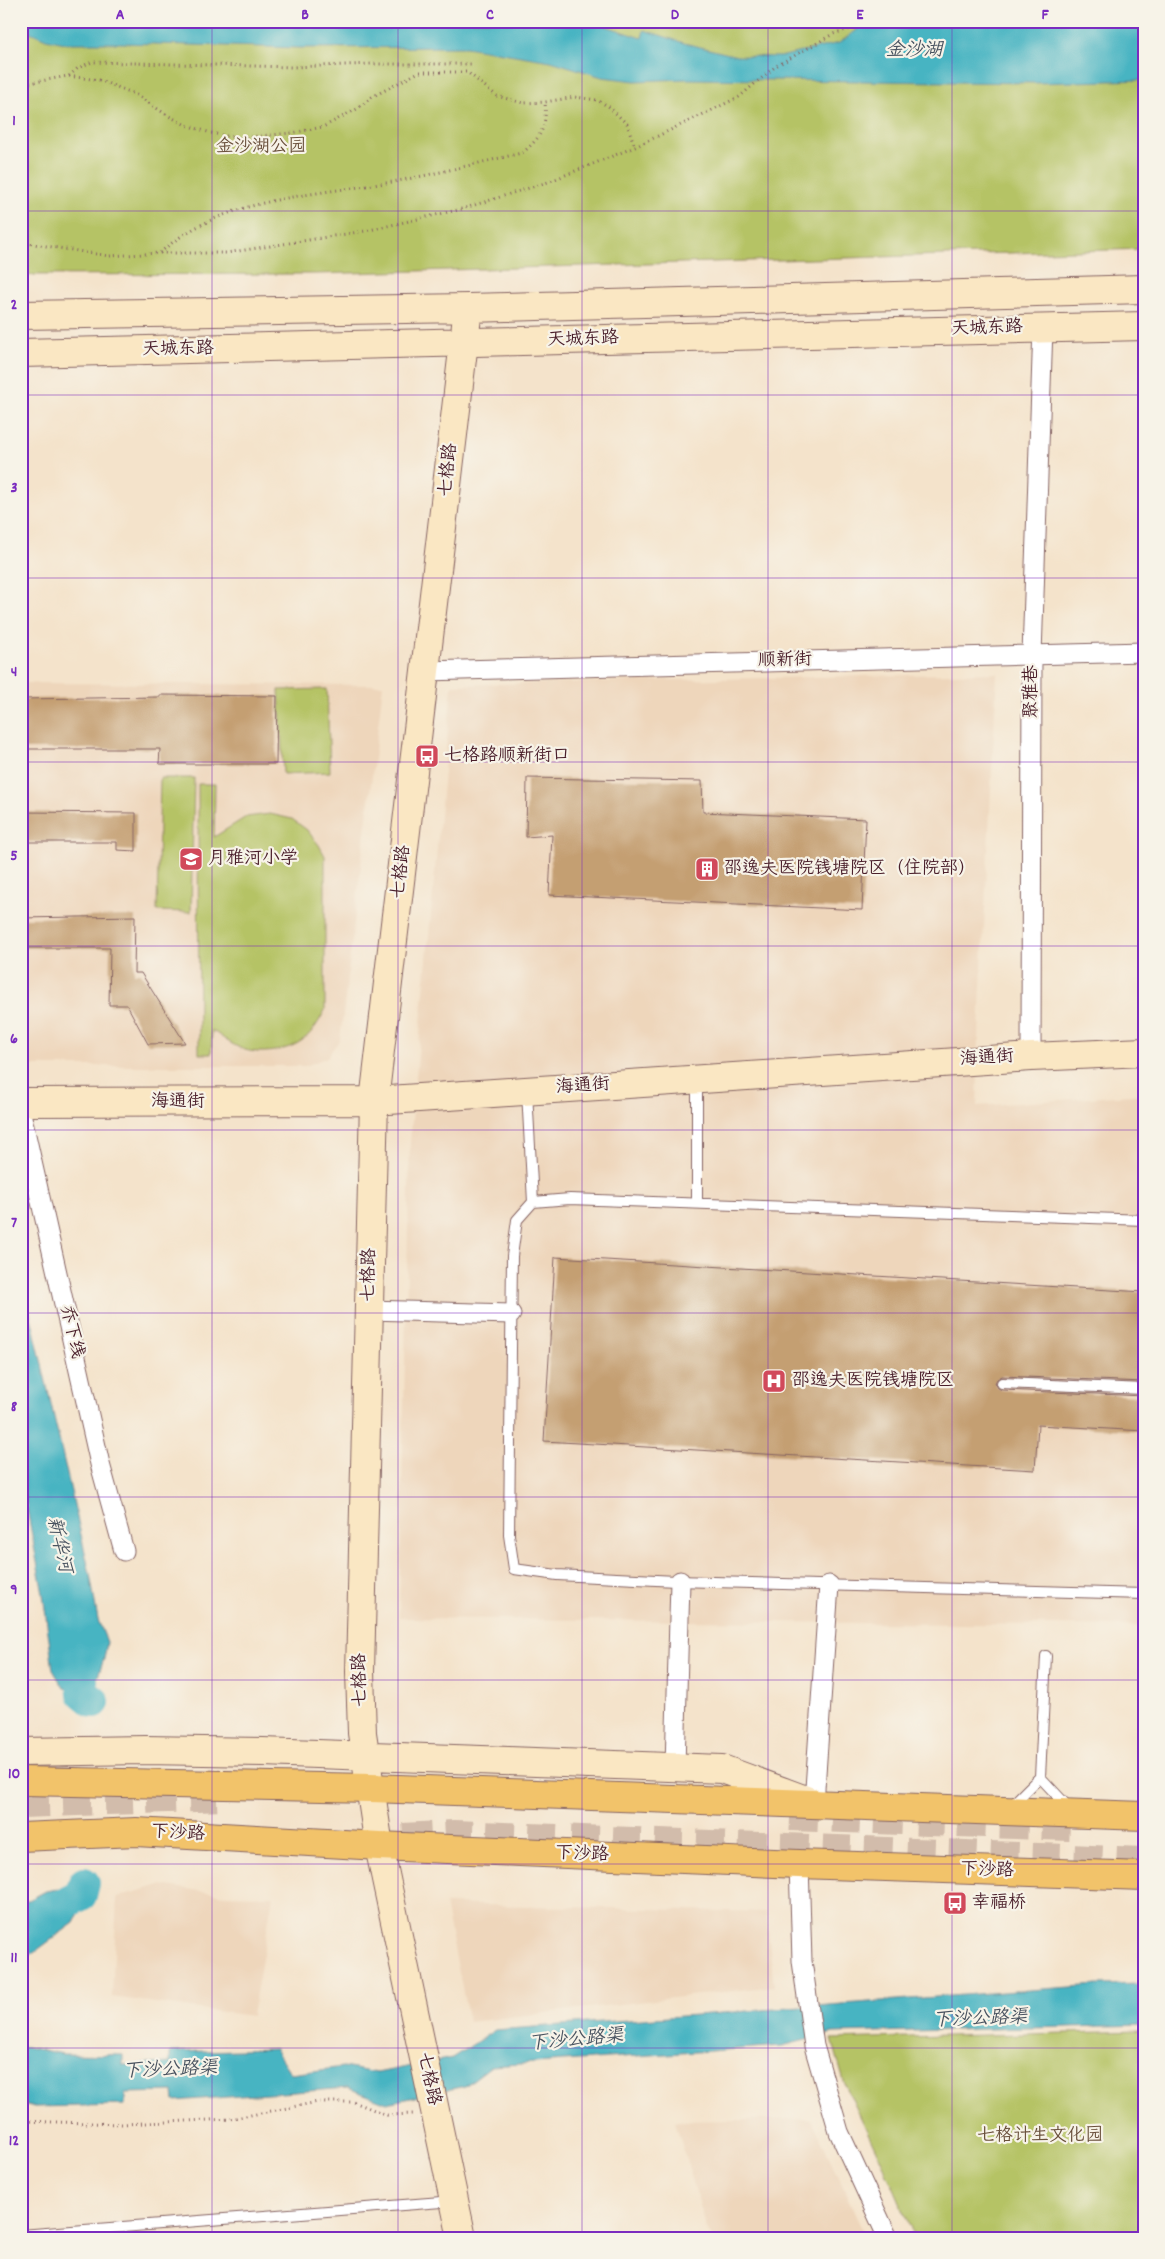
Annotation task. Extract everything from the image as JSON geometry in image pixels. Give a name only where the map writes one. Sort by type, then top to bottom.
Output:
[{"type":"main road","points":[[21,1781],[372,1788],[1144,1816]]},
{"type":"main road","name":"下沙路","points":[[21,1836],[136,1832],[380,1846],[800,1864],[1144,1876]]},
{"type":"street","name":"天城东路","points":[[21,315],[468,308],[1144,288]]},
{"type":"street","name":"七格路","points":[[462,2238],[380,1846],[362,1733],[360,1672],[374,1101],[468,308]]},
{"type":"street","name":"天城东路","points":[[21,353],[1144,326]]},
{"type":"street","name":"聚雅巷","points":[[1031,1056],[1032,655],[1043,327]]},
{"type":"street","name":"顺新街","points":[[426,670],[1144,652]]},
{"type":"street","name":"海通街","points":[[21,1102],[374,1101],[1031,1056],[1144,1052]]},
{"type":"street","name":"乔下线","points":[[21,1113],[100,1464],[124,1551]]},
{"type":"street","points":[[369,1310],[512,1314]]},
{"type":"street","points":[[675,1767],[680,1581]]},
{"type":"street","points":[[21,1752],[145,1750],[366,1755],[722,1769],[814,1803],[829,1585]]},
{"type":"street","points":[[800,1864],[802,1961],[814,2046],[839,2132],[888,2238]]},
{"type":"lane","points":[[697,1079],[697,1203]]},
{"type":"lane","points":[[527,1091],[533,1202]]},
{"type":"lane","points":[[1144,1220],[570,1199],[533,1202],[517,1220],[512,1256],[509,1535],[514,1569],[557,1575],[680,1581],[1144,1594]]},
{"type":"lane","points":[[1002,1383],[1144,1388]]},
{"type":"lane","points":[[1006,1811],[1040,1777],[1046,1656]]},
{"type":"lane","points":[[1040,1777],[1074,1814]]},
{"type":"lane","points":[[21,2235],[455,2201]]},
{"type":"path","points":[[21,242],[109,256],[160,253],[226,253],[365,231],[462,209],[548,182],[635,147],[739,97],[776,66],[833,34],[874,21]]},
{"type":"path","points":[[68,76],[78,68],[92,62],[292,67],[373,64],[472,64]]},
{"type":"path","points":[[21,88],[30,84],[68,76],[99,80],[116,85],[135,94],[166,115],[186,125],[210,133],[237,138],[323,128],[357,109],[372,97],[419,72],[468,72],[497,96],[523,103],[545,102],[575,97],[597,100],[609,107],[627,124],[635,147]]},
{"type":"path","points":[[160,253],[176,238],[208,222],[258,205],[331,190],[402,180],[522,153],[536,142],[544,128],[545,102]]},
{"type":"path","points":[[21,2121],[123,2124],[230,2119],[318,2102],[354,2102],[387,2114],[436,2114]]},
{"type":"shaded area","name":"邵逸夫医院钱塘院区","points":[[997,673],[980,1005],[977,1106],[1144,1094],[1144,1626],[399,1618],[410,1143],[452,685]]},
{"type":"shaded area","name":"月雅河小学","points":[[21,683],[383,685],[340,1039],[327,1057],[306,1066],[28,1066],[21,1034]]},
{"type":"shaded area","points":[[161,1885],[226,1895],[273,1896],[252,2016],[112,1997],[117,1897]]},
{"type":"shaded area","points":[[445,1904],[766,1912],[774,1986],[469,2022]]},
{"type":"shaded area","points":[[812,2119],[866,2238],[712,2238],[707,2229],[675,2121]]},
{"type":"green space","name":"金沙湖公园","points":[[21,21],[1144,21],[1144,249],[317,274],[21,275]]},
{"type":"green space","points":[[327,689],[330,772],[283,774],[279,690]]},
{"type":"green space","points":[[160,778],[194,778],[191,912],[157,911]]},
{"type":"green space","points":[[198,784],[215,784],[214,837],[246,817],[270,814],[292,819],[307,830],[325,856],[325,1010],[307,1037],[285,1049],[268,1052],[245,1050],[231,1044],[212,1030],[211,1054],[199,1054]]},
{"type":"green space","name":"七格计生文化园","points":[[1144,2031],[1144,2238],[915,2238],[844,2082],[832,2039]]},
{"type":"water","name":"金沙湖","points":[[21,21],[591,21],[642,38],[644,30],[684,43],[737,56],[780,57],[839,43],[857,30],[857,21],[1144,21],[1144,80],[1036,83],[687,79],[635,81],[602,77],[551,61],[466,47],[300,48],[65,43],[46,39],[21,28]]},
{"type":"water","points":[[21,1273],[90,1574],[98,1620],[107,1642],[104,1659],[94,1687],[83,1693],[64,1688],[53,1670],[43,1594],[21,1477]]},
{"type":"water","points":[[63,1888],[81,1895],[81,1909],[74,1923],[21,1962],[21,1904],[46,1891]]},
{"type":"water","name":"下沙公路渠","points":[[1144,1984],[1144,2025],[833,2033],[782,2046],[491,2066],[465,2086],[387,2103],[348,2088],[174,2101],[173,2092],[125,2093],[125,2105],[34,2107],[21,2103],[21,2046],[63,2054],[123,2055],[123,2065],[170,2063],[170,2052],[275,2049],[291,2074],[343,2067],[377,2073],[452,2058],[495,2030],[1097,1985]]},
{"type":"building","points":[[160,695],[277,696],[276,764],[159,764],[160,749],[21,749],[21,699],[160,697]]},
{"type":"building","name":"邵逸夫医院钱塘院区（住院部）","points":[[527,778],[702,781],[703,812],[866,819],[862,910],[549,895],[552,835],[526,837]]},
{"type":"building","points":[[21,812],[136,813],[136,851],[117,850],[117,842],[21,842]]},
{"type":"building","points":[[135,916],[134,973],[141,973],[185,1043],[148,1044],[127,1005],[109,1005],[110,948],[21,948],[21,918]]},
{"type":"building","name":"邵逸夫医院钱塘院区","points":[[555,1257],[1144,1292],[1144,1382],[1002,1376],[995,1383],[1002,1390],[1144,1396],[1144,1431],[1038,1425],[1035,1470],[544,1441]]},
{"type":"waterway","name":"新华河","points":[[79,1649],[83,1693],[94,1702]]},
{"type":"waterway","name":"新华河","points":[[21,1926],[81,1895],[84,1883]]},
{"type":"tunnel","points":[[21,1804],[225,1797]]},
{"type":"tunnel","points":[[790,1817],[1070,1827]]},
{"type":"tunnel","points":[[403,1837],[454,1834],[1144,1861]]},
{"type":"place","name":"七格路顺新街口","points":[[427,756]]},
{"type":"place","name":"月雅河小学","points":[[191,859]]},
{"type":"place","name":"邵逸夫医院钱塘院区（住院部）","points":[[707,869]]},
{"type":"place","name":"邵逸夫医院钱塘院区","points":[[774,1381]]},
{"type":"place","name":"幸福桥","points":[[955,1903]]}]
